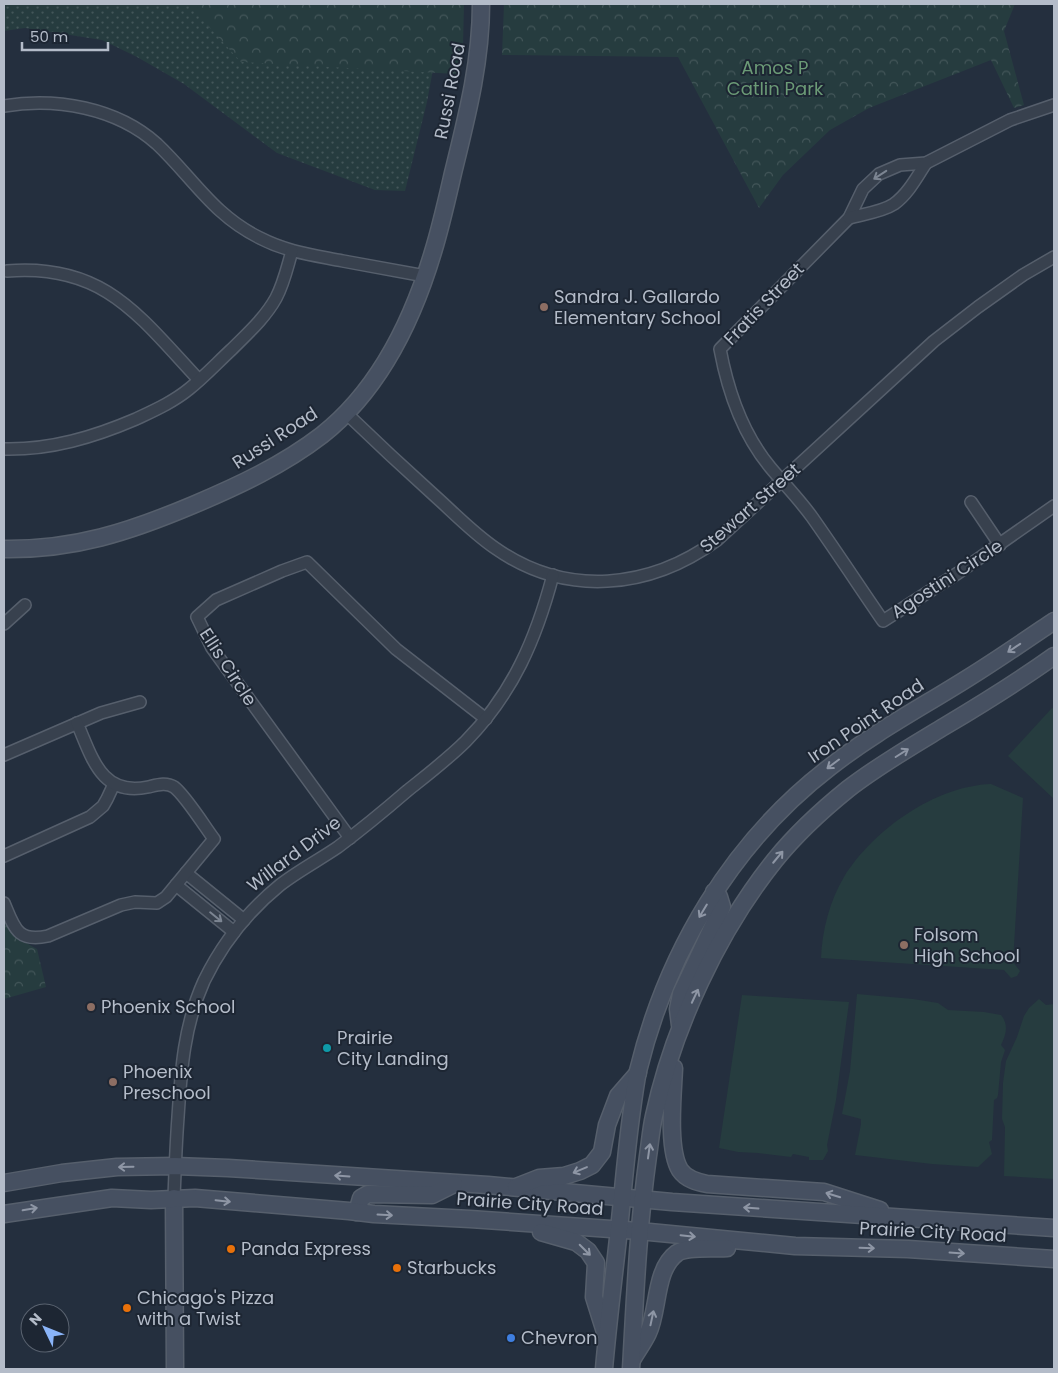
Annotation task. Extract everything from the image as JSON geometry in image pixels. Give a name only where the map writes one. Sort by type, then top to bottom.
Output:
[{"type":"main road","name":"Russi Road","points":[[4,549],[57,547],[97,540],[158,520],[242,484],[270,469],[322,435],[346,413],[387,359],[416,303],[434,251],[473,92],[481,32],[481,4]]},
{"type":"main road","name":"Iron Point Road","points":[[604,1369],[622,1198],[638,1073],[652,1023],[675,962],[714,892],[732,867],[774,817],[800,791],[829,767],[859,745],[969,678],[1054,621]]},
{"type":"main road","points":[[631,1365],[639,1231],[654,1117],[680,1027],[732,922],[775,860],[827,807],[878,767],[989,700],[1054,656]]},
{"type":"main road","points":[[680,1027],[678,1009],[681,994],[721,910],[721,900],[714,892]]},
{"type":"main road","points":[[674,1044],[672,1124],[674,1157],[680,1171],[690,1180],[707,1184],[824,1192],[896,1216]]},
{"type":"main road","points":[[513,1188],[539,1178],[564,1176],[592,1165],[602,1152],[607,1125],[618,1096],[638,1073]]},
{"type":"main road","name":"Prairie City Road","points":[[4,1184],[62,1173],[108,1168],[175,1166],[228,1168],[513,1188],[642,1200],[1054,1228]]},
{"type":"main road","points":[[357,1212],[361,1198],[368,1194],[432,1195],[456,1184]]},
{"type":"main road","name":"Prairie City Road","points":[[4,1214],[112,1198],[151,1200],[196,1198],[374,1214],[508,1221],[639,1231],[795,1246],[908,1250],[1054,1259]]},
{"type":"main road","name":"Willard Drive","points":[[174,1198],[175,1369]]},
{"type":"main road","points":[[508,1221],[523,1228],[556,1235],[576,1242],[588,1251],[596,1263],[594,1297],[607,1339]]},
{"type":"main road","points":[[631,1365],[649,1332],[658,1289],[663,1276],[671,1260],[678,1252],[764,1246],[795,1246]]},
{"type":"street","points":[[4,106],[30,103],[69,105],[106,115],[124,123],[156,144],[213,206],[239,226],[261,238],[292,251],[425,276]]},
{"type":"street","name":"Fratis Street","points":[[782,481],[769,467],[739,417],[728,386],[720,349],[849,218],[863,189],[879,174],[900,165],[926,163],[1010,120],[1054,105]]},
{"type":"street","name":"Fratis Street","points":[[849,218],[894,204],[909,188],[926,163]]},
{"type":"street","points":[[4,449],[62,444],[110,430],[157,410],[174,400],[199,380],[252,330],[264,315],[275,300],[283,283],[292,251]]},
{"type":"street","name":"Stewart Street","points":[[346,413],[487,542],[511,558],[529,567],[553,575],[591,581],[611,581],[649,575],[667,569],[693,556],[718,540],[934,341],[1023,275],[1054,257]]},
{"type":"street","points":[[6,271],[37,270],[54,272],[78,278],[101,288],[135,312],[199,380]]},
{"type":"street","name":"Agostini Circle","points":[[782,481],[811,516],[883,621],[1000,545],[1054,506]]},
{"type":"street","points":[[971,502],[1000,545]]},
{"type":"street","name":"Ellis Circle","points":[[350,838],[212,648],[197,617],[216,600],[307,562],[396,649],[486,719]]},
{"type":"street","name":"Willard Drive","points":[[174,1198],[181,1061],[194,1007],[204,981],[213,965],[244,920],[281,884],[350,838],[450,756],[486,719],[526,655],[539,624],[553,575]]},
{"type":"street","points":[[4,624],[25,606]]},
{"type":"street","points":[[4,755],[101,713],[140,702]]},
{"type":"street","points":[[4,903],[14,927],[21,934],[35,939],[48,936],[126,903],[157,903],[166,897],[214,839],[174,788],[161,784],[131,789],[114,784],[103,776],[96,766],[77,723]]},
{"type":"street","points":[[4,856],[90,817],[103,806],[114,784]]},
{"type":"street","points":[[186,873],[244,920]]},
{"type":"street","points":[[176,885],[234,932]]},
{"type":"green space","points":[[4,4],[445,4],[427,102],[405,191],[375,190],[277,153],[184,84],[137,57],[102,40],[25,28],[4,31]]},
{"type":"green space","points":[[188,4],[464,4],[463,46],[456,74],[241,62]]},
{"type":"green space","name":"Amos P Catlin Park","points":[[504,4],[1015,4],[1004,31],[1024,105],[1014,108],[991,60],[869,108],[830,130],[783,175],[759,208],[678,57],[502,55]]},
{"type":"green space","points":[[1052,708],[1054,709],[1054,799],[1008,756]]},
{"type":"green space","points":[[991,784],[1023,798],[1013,962],[1020,971],[1017,976],[1011,978],[1004,970],[821,958],[825,927],[839,886],[856,860],[871,843],[888,827],[928,802],[948,793]]},
{"type":"green space","points":[[4,909],[16,933],[24,941],[37,949],[46,987],[4,999]]},
{"type":"green space","points":[[857,994],[938,1003],[948,1010],[984,1012],[1001,1015],[1004,1019],[1006,1026],[1001,1045],[1005,1050],[1001,1062],[998,1095],[994,1100],[992,1140],[989,1142],[992,1154],[978,1167],[855,1155],[861,1119],[842,1114],[850,1071]]},
{"type":"green space","points":[[742,995],[849,1002],[836,1100],[827,1145],[828,1151],[823,1160],[809,1160],[809,1157],[793,1154],[791,1157],[738,1152],[719,1148]]},
{"type":"green space","points":[[1039,999],[1046,1005],[1054,1004],[1054,1179],[1004,1176],[1005,1127],[1002,1119],[1006,1061],[1024,1016],[1029,1008]]},
{"type":"place","name":"Sandra J. Gallardo Elementary School","points":[[544,307]]},
{"type":"place","name":"Folsom High School","points":[[904,945]]},
{"type":"place","name":"Phoenix School","points":[[91,1007]]},
{"type":"place","name":"Prairie City Landing","points":[[327,1048]]},
{"type":"place","name":"Phoenix Preschool","points":[[113,1082]]},
{"type":"place","name":"Panda Express","points":[[231,1249]]},
{"type":"place","name":"Starbucks","points":[[397,1268]]},
{"type":"place","name":"Chicago's Pizza with a Twist","points":[[127,1308]]},
{"type":"place","name":"Chevron","points":[[511,1338]]}]
